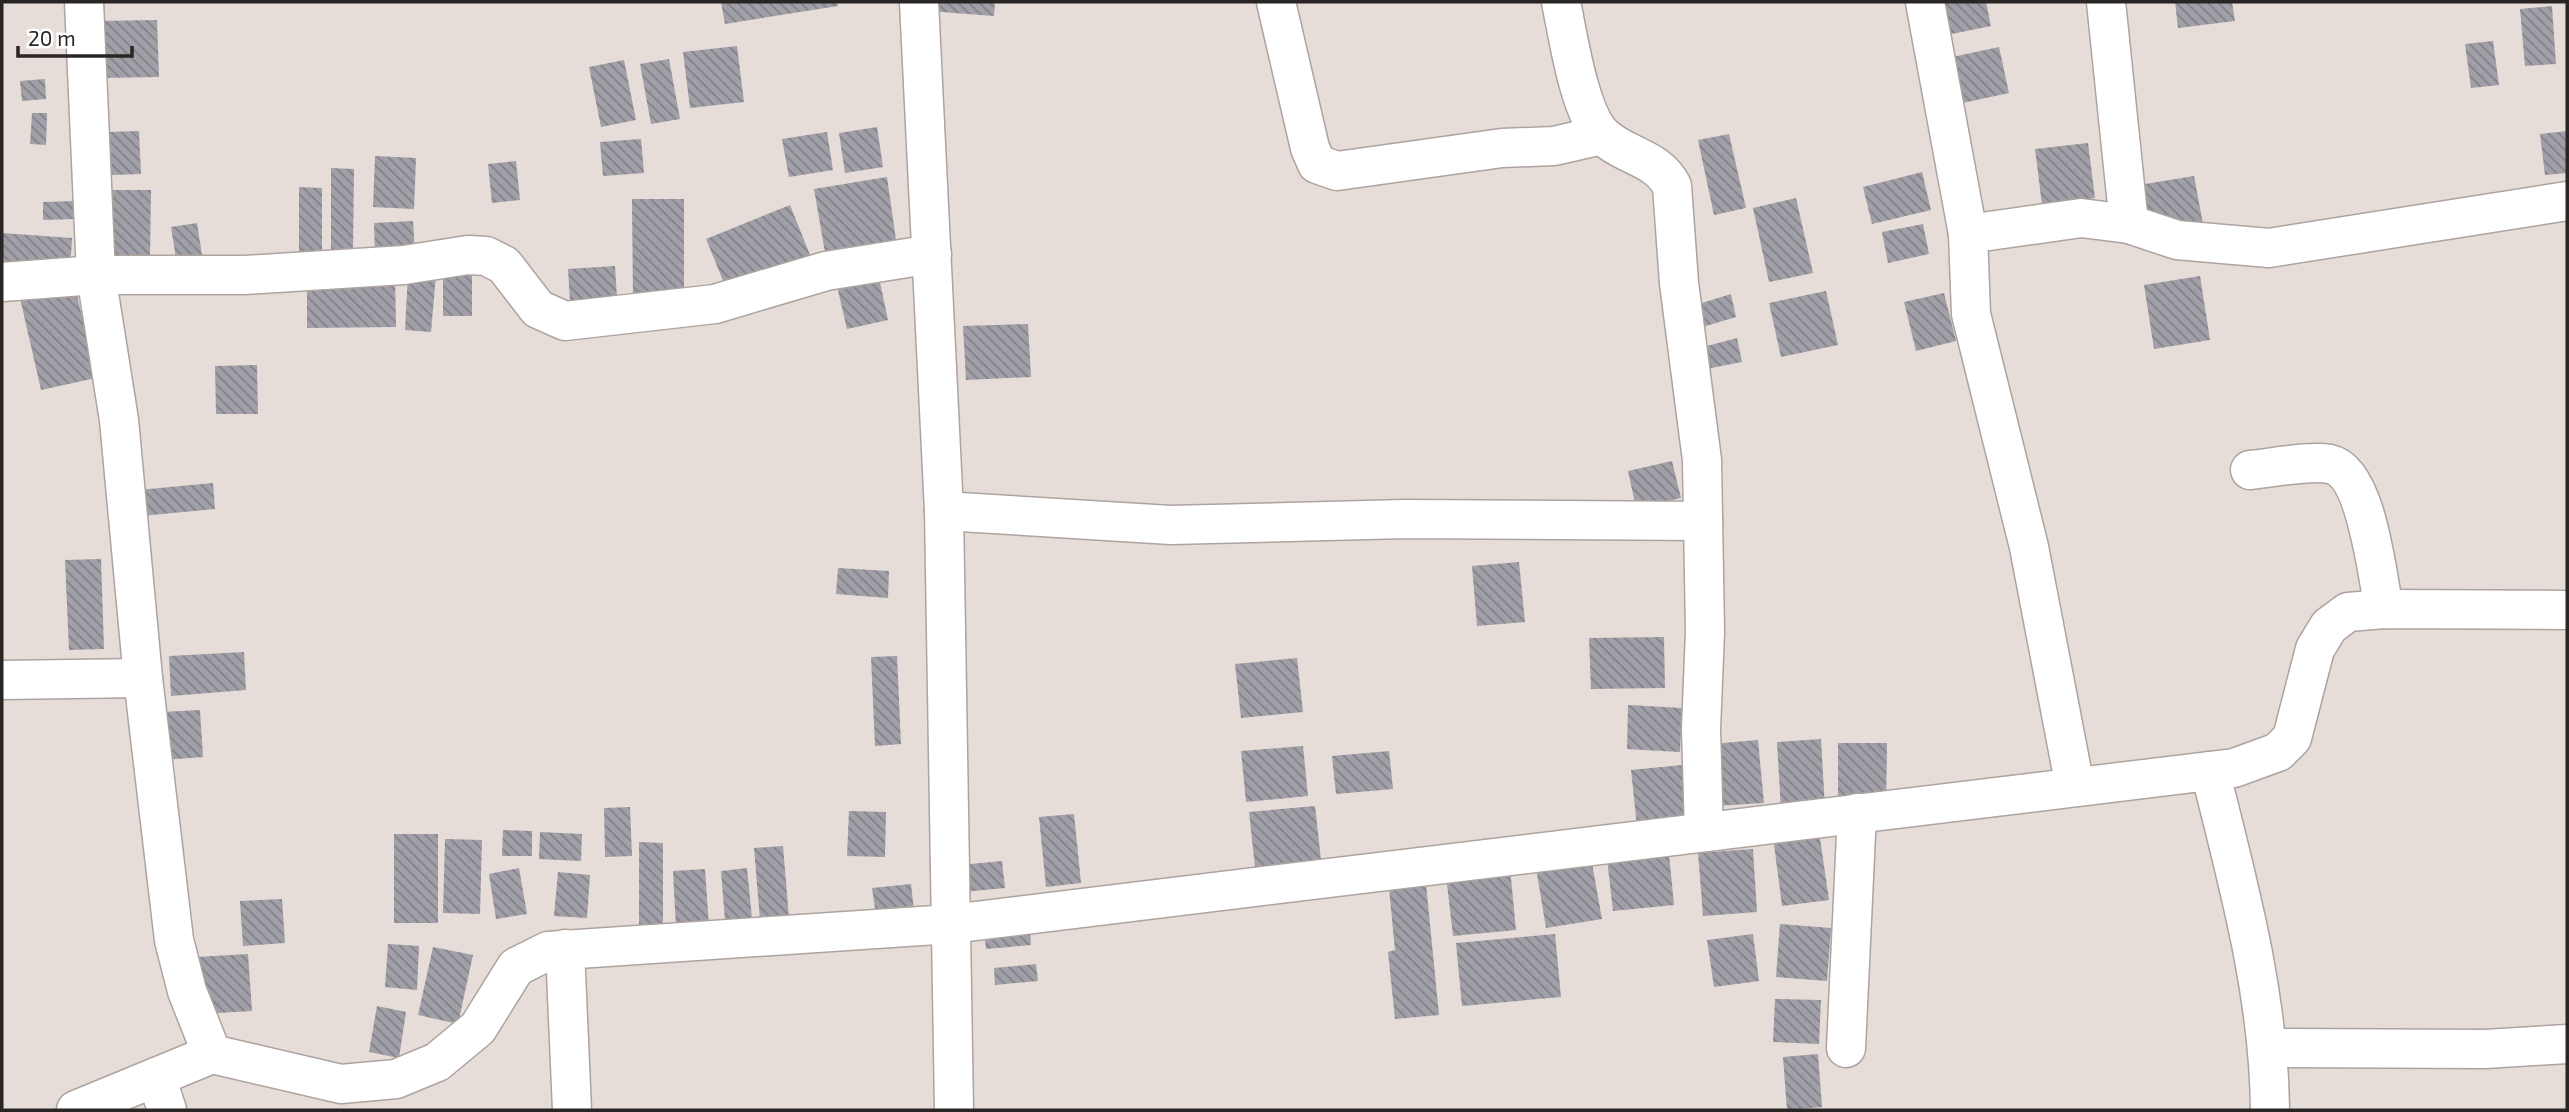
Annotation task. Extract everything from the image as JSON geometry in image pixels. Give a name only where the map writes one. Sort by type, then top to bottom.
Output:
[{"type":"street","points":[[84,2],[96,275],[119,420],[143,678],[174,940],[187,991],[212,1054]]},
{"type":"street","points":[[919,2],[944,511],[954,1110]]},
{"type":"street","points":[[1276,2],[1310,148],[1317,164],[1337,171],[1502,148],[1554,146],[1602,135]]},
{"type":"street","points":[[1561,2],[1575,71],[1590,114],[1602,135],[1665,173],[1672,186],[1679,283],[1702,460],[1704,832]]},
{"type":"street","points":[[1925,2],[1968,234],[1971,314],[2026,534],[2076,787]]},
{"type":"street","points":[[2106,2],[2129,224]]},
{"type":"street","points":[[1968,234],[2081,218],[2129,224],[2177,240],[2269,248],[2567,201]]},
{"type":"street","points":[[2,282],[96,275],[245,275],[404,265],[468,255],[486,256],[504,265],[538,309],[565,321],[715,304],[826,271],[932,254]]},
{"type":"street","points":[[2250,470],[2328,464],[2344,469],[2359,493],[2384,609]]},
{"type":"street","points":[[944,511],[1171,525],[1405,519],[1703,521]]},
{"type":"street","points":[[212,1054],[341,1084],[358,1096],[437,1062],[478,1028],[516,967],[548,951],[951,925],[2234,768],[2278,752],[2292,737],[2315,649],[2329,626],[2348,612],[2384,609],[2567,610]]},
{"type":"street","points":[[2,680],[143,678]]},
{"type":"street","points":[[2210,771],[2250,934],[2270,1048],[2270,1110]]},
{"type":"street","points":[[1846,1048],[1857,813]]},
{"type":"street","points":[[565,949],[572,1110]]},
{"type":"street","points":[[2270,1048],[2473,1049],[2567,1044]]},
{"type":"street","points":[[76,1110],[161,1094],[212,1054]]},
{"type":"building","points":[[721,2],[837,2],[838,6],[725,24]]},
{"type":"building","points":[[929,2],[995,2],[994,16],[928,11]]},
{"type":"building","points":[[1930,2],[1986,2],[1991,26],[1937,37]]},
{"type":"building","points":[[2175,2],[2232,2],[2235,21],[2178,28]]},
{"type":"building","points":[[2552,6],[2556,64],[2525,66],[2520,9]]},
{"type":"building","points":[[157,20],[159,77],[100,78],[98,21]]},
{"type":"building","points":[[2493,41],[2499,85],[2471,88],[2465,44]]},
{"type":"building","points":[[737,46],[744,102],[690,108],[683,52]]},
{"type":"building","points":[[1999,47],[2009,93],[1953,105],[1943,59]]},
{"type":"building","points":[[669,59],[680,119],[651,124],[640,64]]},
{"type":"building","points":[[624,60],[636,120],[601,127],[589,67]]},
{"type":"building","points":[[45,79],[46,99],[22,101],[20,81]]},
{"type":"building","points":[[32,113],[47,113],[46,145],[30,144]]},
{"type":"building","points":[[877,127],[883,167],[845,173],[839,133]]},
{"type":"building","points":[[139,131],[141,174],[111,175],[109,132]]},
{"type":"building","points":[[2567,131],[2567,173],[2545,175],[2540,134]]},
{"type":"building","points":[[827,132],[833,170],[789,177],[782,139]]},
{"type":"building","points":[[1729,134],[1746,208],[1714,215],[1698,140]]},
{"type":"building","points":[[641,139],[644,173],[603,176],[600,142]]},
{"type":"building","points":[[2088,143],[2095,198],[2042,205],[2035,149]]},
{"type":"building","points":[[375,156],[416,158],[414,209],[373,207]]},
{"type":"building","points":[[516,161],[520,200],[492,203],[488,164]]},
{"type":"building","points":[[331,168],[354,169],[353,252],[331,252]]},
{"type":"building","points":[[1922,172],[1931,210],[1872,224],[1863,187]]},
{"type":"building","points":[[2194,176],[2203,224],[2146,223],[2139,185]]},
{"type":"building","points":[[887,177],[897,247],[826,258],[814,189]]},
{"type":"building","points":[[299,187],[322,188],[322,254],[299,254]]},
{"type":"building","points":[[107,190],[151,190],[150,258],[106,257]]},
{"type":"building","points":[[1796,198],[1813,273],[1769,282],[1753,208]]},
{"type":"building","points":[[632,199],[684,199],[684,301],[633,301]]},
{"type":"building","points":[[74,201],[74,219],[43,220],[43,202]]},
{"type":"building","points":[[790,205],[810,255],[726,288],[706,239]]},
{"type":"building","points":[[413,221],[415,253],[375,255],[374,223]]},
{"type":"building","points":[[197,223],[202,255],[176,259],[171,227]]},
{"type":"building","points":[[1923,224],[1929,254],[1888,263],[1882,232]]},
{"type":"building","points":[[2,233],[72,238],[70,273],[2,268]]},
{"type":"building","points":[[443,262],[472,262],[472,316],[443,316]]},
{"type":"building","points":[[615,266],[617,298],[570,301],[568,269]]},
{"type":"building","points":[[408,273],[436,275],[431,332],[405,330]]},
{"type":"building","points":[[878,273],[888,320],[847,329],[836,282]]},
{"type":"building","points":[[307,275],[395,275],[396,327],[307,328]]},
{"type":"building","points":[[2200,276],[2210,340],[2154,349],[2144,285]]},
{"type":"building","points":[[75,286],[96,378],[41,390],[20,298]]},
{"type":"building","points":[[1826,291],[1838,345],[1781,357],[1769,303]]},
{"type":"building","points":[[1944,293],[1956,341],[1916,351],[1904,302]]},
{"type":"building","points":[[1731,294],[1736,317],[1696,329],[1689,307]]},
{"type":"building","points":[[1028,324],[1031,377],[966,380],[963,326]]},
{"type":"building","points":[[1737,338],[1742,362],[1696,371],[1692,350]]},
{"type":"building","points":[[257,365],[258,414],[216,414],[215,366]]},
{"type":"building","points":[[1672,461],[1681,498],[1636,508],[1628,471]]},
{"type":"building","points":[[213,483],[215,509],[141,516],[138,490]]},
{"type":"building","points":[[101,559],[104,649],[69,650],[65,560]]},
{"type":"building","points":[[1519,562],[1525,622],[1477,626],[1472,566]]},
{"type":"building","points":[[838,568],[889,571],[888,598],[836,594]]},
{"type":"building","points":[[1664,637],[1665,688],[1591,689],[1589,638]]},
{"type":"building","points":[[244,652],[246,690],[171,696],[169,656]]},
{"type":"building","points":[[897,656],[901,744],[875,746],[871,657]]},
{"type":"building","points":[[1297,658],[1303,712],[1241,718],[1235,664]]},
{"type":"building","points":[[1628,705],[1682,708],[1680,752],[1627,749]]},
{"type":"building","points":[[200,710],[203,757],[164,760],[161,712]]},
{"type":"building","points":[[1821,739],[1825,808],[1781,810],[1777,742]]},
{"type":"building","points":[[1758,740],[1764,803],[1715,806],[1711,744]]},
{"type":"building","points":[[1838,743],[1887,743],[1886,806],[1838,810]]},
{"type":"building","points":[[1303,746],[1308,796],[1246,802],[1241,751]]},
{"type":"building","points":[[1389,751],[1393,789],[1336,794],[1332,756]]},
{"type":"building","points":[[1682,765],[1688,821],[1637,826],[1631,770]]},
{"type":"building","points":[[1315,806],[1321,860],[1255,867],[1249,812]]},
{"type":"building","points":[[630,807],[632,856],[605,857],[604,808]]},
{"type":"building","points":[[849,811],[886,812],[885,857],[847,856]]},
{"type":"building","points":[[1074,814],[1081,883],[1046,887],[1039,817]]},
{"type":"building","points":[[503,830],[532,831],[532,856],[502,856]]},
{"type":"building","points":[[540,832],[582,834],[581,861],[539,859]]},
{"type":"building","points":[[394,834],[438,834],[438,923],[394,923]]},
{"type":"building","points":[[1820,838],[1829,900],[1782,906],[1774,844]]},
{"type":"building","points":[[445,839],[482,840],[480,914],[443,913]]},
{"type":"building","points":[[639,842],[663,843],[663,929],[639,929]]},
{"type":"building","points":[[1668,844],[1674,905],[1613,911],[1606,850]]},
{"type":"building","points":[[783,846],[789,918],[760,920],[754,848]]},
{"type":"building","points":[[1753,849],[1757,912],[1703,916],[1698,853]]},
{"type":"building","points":[[1590,852],[1602,919],[1546,928],[1535,862]]},
{"type":"building","points":[[1002,861],[1005,888],[963,892],[960,865]]},
{"type":"building","points":[[519,868],[527,914],[496,919],[489,874]]},
{"type":"building","points":[[747,868],[752,918],[725,920],[721,871]]},
{"type":"building","points":[[1510,868],[1516,930],[1453,936],[1446,875]]},
{"type":"building","points":[[705,869],[709,927],[676,928],[673,871]]},
{"type":"building","points":[[558,872],[590,875],[587,918],[554,916]]},
{"type":"building","points":[[1425,874],[1439,1015],[1395,1019],[1388,952],[1395,950],[1388,878]]},
{"type":"building","points":[[911,884],[914,911],[876,915],[872,888]]},
{"type":"building","points":[[282,899],[285,943],[243,946],[240,901]]},
{"type":"building","points":[[1029,919],[1031,945],[986,949],[983,923]]},
{"type":"building","points":[[1780,924],[1831,928],[1827,981],[1776,977]]},
{"type":"building","points":[[1555,934],[1561,997],[1462,1006],[1456,943]]},
{"type":"building","points":[[1753,934],[1759,981],[1714,987],[1707,940]]},
{"type":"building","points":[[388,944],[419,946],[417,990],[385,987]]},
{"type":"building","points":[[433,947],[473,955],[458,1024],[418,1015]]},
{"type":"building","points":[[248,954],[252,1011],[201,1014],[197,957]]},
{"type":"building","points":[[1036,964],[1038,981],[995,985],[994,968]]},
{"type":"building","points":[[1775,999],[1821,1000],[1819,1044],[1773,1042]]},
{"type":"building","points":[[377,1006],[406,1012],[399,1058],[369,1052]]},
{"type":"building","points":[[1818,1054],[1822,1107],[1787,1110],[1783,1057]]}]
